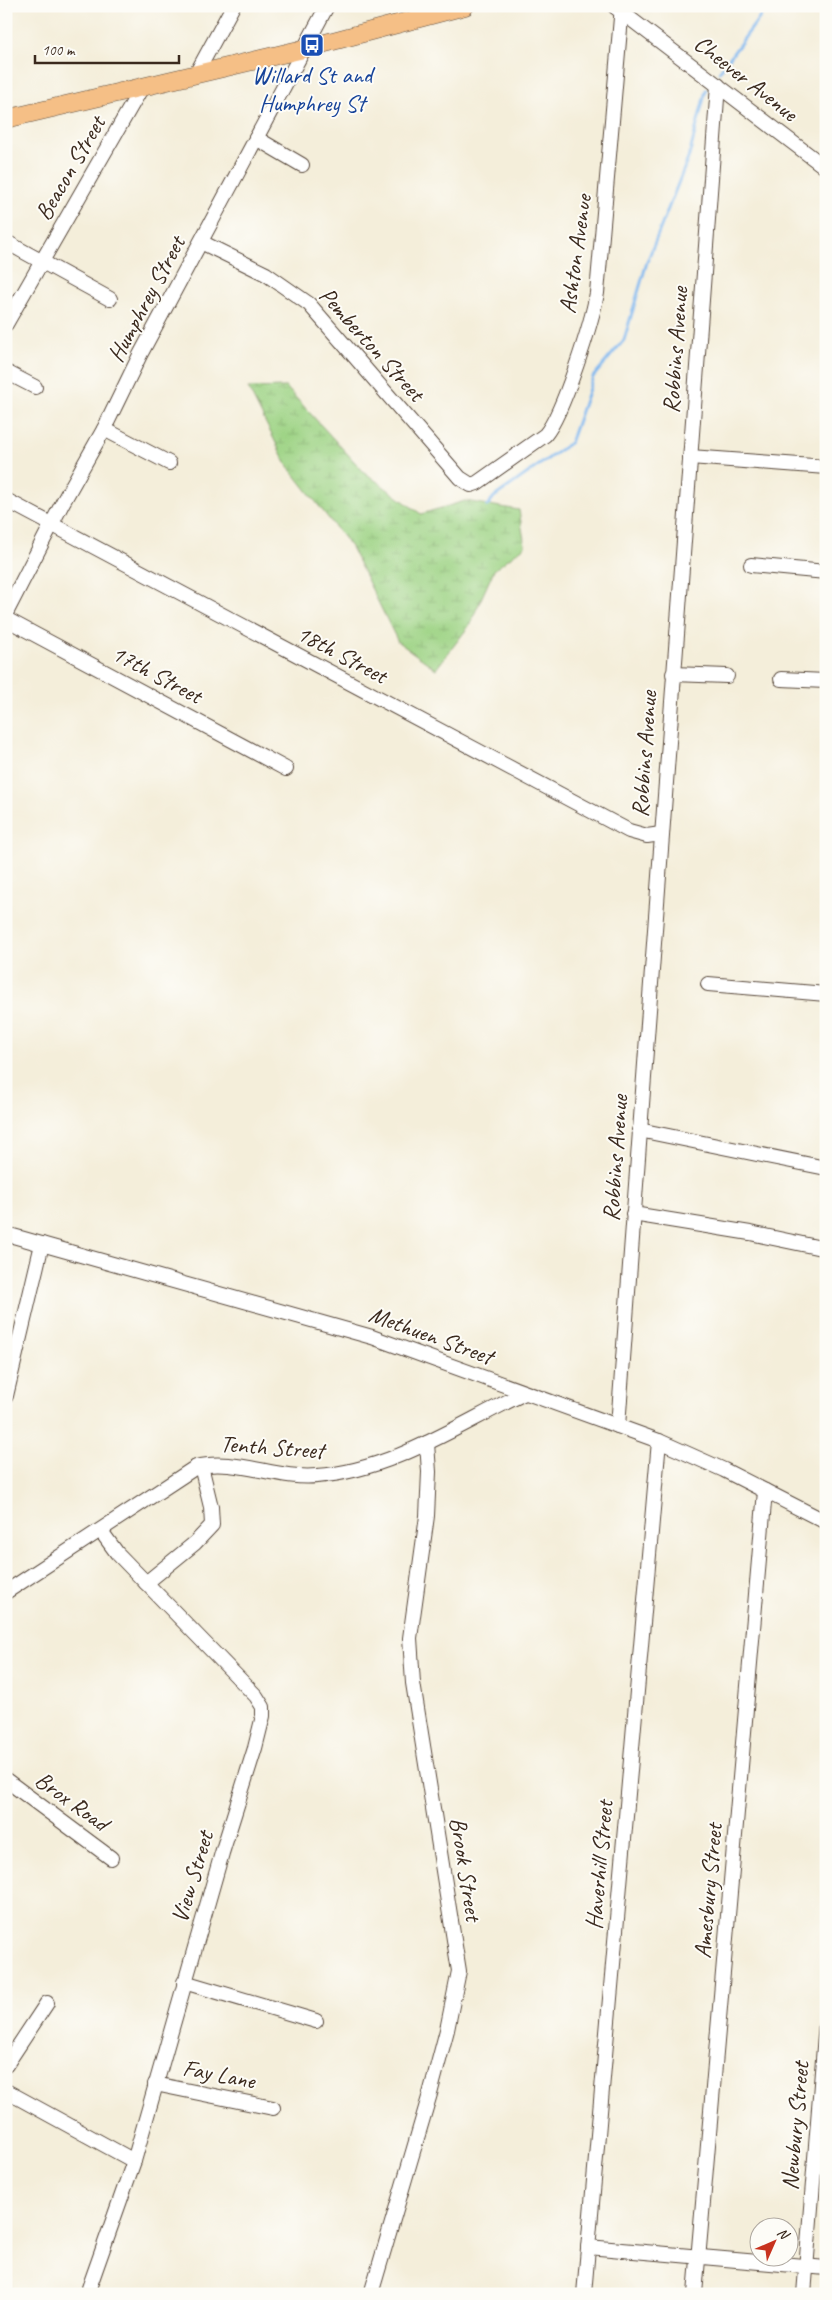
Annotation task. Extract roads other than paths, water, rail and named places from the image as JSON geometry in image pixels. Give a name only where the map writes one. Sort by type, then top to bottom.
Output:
[{"type":"main road","points":[[6,118],[305,48],[440,10],[465,6]]},
{"type":"street","points":[[196,74],[233,6]]},
{"type":"street","name":"Humphrey Street","points":[[6,613],[51,525],[104,429],[140,355],[327,6]]},
{"type":"street","name":"Cheever Avenue","points":[[619,8],[826,168]]},
{"type":"street","name":"Ashton Avenue","points":[[466,483],[471,485],[486,478],[552,428],[592,315],[597,293],[619,8]]},
{"type":"street","name":"Robbins Avenue","points":[[618,1426],[718,85]]},
{"type":"street","name":"Beacon Street","points":[[6,324],[142,87]]},
{"type":"street","points":[[256,138],[302,165]]},
{"type":"street","name":"Pemberton Street","points":[[201,242],[266,274],[309,304],[466,483]]},
{"type":"street","points":[[8,243],[110,300]]},
{"type":"street","points":[[6,372],[34,388]]},
{"type":"street","points":[[104,429],[169,463]]},
{"type":"street","points":[[690,458],[826,467]]},
{"type":"street","name":"18th Street","points":[[6,500],[629,831],[648,836],[661,834]]},
{"type":"street","points":[[751,566],[826,572]]},
{"type":"street","name":"17th Street","points":[[6,619],[286,769]]},
{"type":"street","points":[[673,674],[727,676]]},
{"type":"street","points":[[781,679],[826,681]]},
{"type":"street","points":[[708,984],[826,994]]},
{"type":"street","points":[[639,1130],[826,1168]]},
{"type":"street","points":[[633,1214],[750,1232],[826,1249]]},
{"type":"street","name":"Methuen Street","points":[[6,1234],[356,1332],[659,1441],[766,1491],[826,1522]]},
{"type":"street","points":[[6,1396],[42,1244]]},
{"type":"street","name":"Tenth Street","points":[[6,1592],[176,1479],[200,1466],[219,1464],[285,1475],[316,1476],[364,1468],[404,1454],[428,1443],[525,1393]]},
{"type":"street","name":"Haverhill Street","points":[[584,2294],[659,1441]]},
{"type":"street","name":"Brook Street","points":[[372,2294],[430,2094],[449,2021],[459,1971],[413,1683],[410,1652],[412,1615],[427,1516],[428,1443]]},
{"type":"street","points":[[146,1583],[196,1543],[206,1533],[212,1522],[211,1507],[200,1466]]},
{"type":"street","name":"Amesbury Street","points":[[695,2294],[766,1491]]},
{"type":"street","name":"View Street","points":[[89,2288],[134,2161],[184,1982],[255,1748],[263,1707],[247,1686],[116,1553],[101,1530]]},
{"type":"street","name":"Brox Road","points":[[6,1780],[111,1858]]},
{"type":"street","points":[[184,1982],[316,2021]]},
{"type":"street","points":[[6,2065],[47,2003]]},
{"type":"street","name":"Newbury Street","points":[[804,2294],[826,2022]]},
{"type":"street","name":"Fay Lane","points":[[155,2084],[273,2108]]},
{"type":"street","points":[[6,2091],[134,2161]]},
{"type":"street","points":[[588,2247],[826,2268]]},
{"type":"waterway","points":[[719,72],[760,17],[764,6]]},
{"type":"waterway","points":[[487,506],[494,497],[570,443],[593,377],[624,340],[647,262],[689,156],[706,90]]},
{"type":"place","name":"Willard St and Humphrey St","points":[[312,45]]}]
